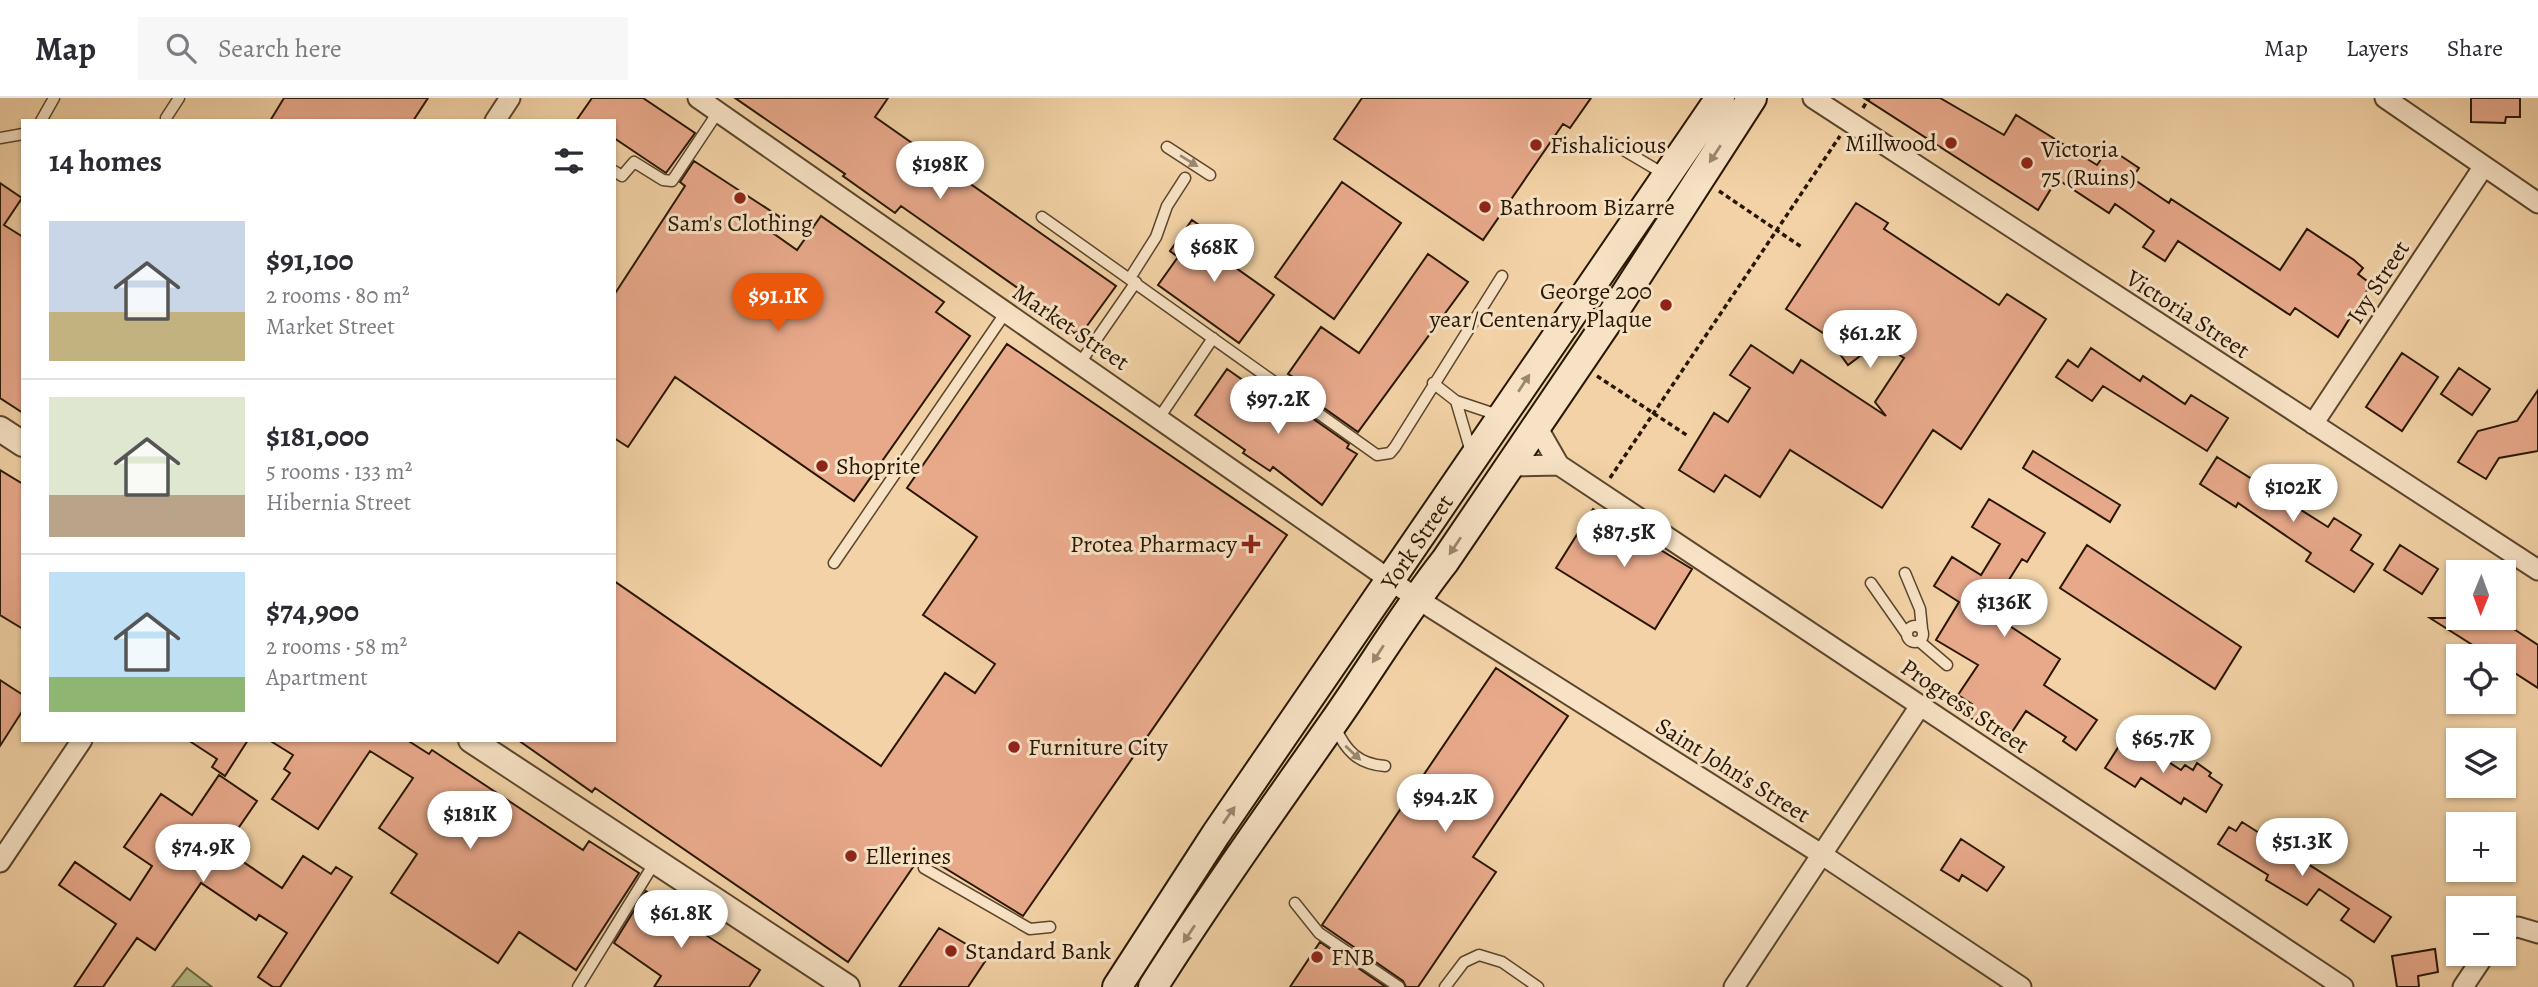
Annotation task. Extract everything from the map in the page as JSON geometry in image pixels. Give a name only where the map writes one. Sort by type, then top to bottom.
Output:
[{"type":"main road","name":"York Street","points":[[1116,987],[1216,834],[1720,98]]},
{"type":"main road","name":"York Street","points":[[1153,987],[1305,760],[1333,723],[1416,598],[1446,561],[1579,364],[1752,98]]},
{"type":"street","points":[[496,119],[510,98]]},
{"type":"street","name":"Market Street","points":[[698,98],[1416,598]]},
{"type":"street","name":"Victoria Street","points":[[1813,98],[2538,570]]},
{"type":"street","points":[[2385,98],[2538,202]]},
{"type":"street","name":"Ivy Street","points":[[2314,424],[2484,166]]},
{"type":"street","name":"Progress Street","points":[[1536,425],[1559,465],[2343,987]]},
{"type":"street","points":[[0,429],[21,443]]},
{"type":"street","points":[[1509,466],[1559,465]]},
{"type":"street","name":"Saint John's Street","points":[[1416,598],[1821,854],[2021,987]]},
{"type":"street","points":[[1734,987],[1920,706]]},
{"type":"street","points":[[0,862],[81,742]]},
{"type":"street","points":[[474,742],[847,987]]},
{"type":"street","points":[[2516,927],[2538,933]]},
{"type":"street","points":[[2463,987],[2477,966]]},
{"type":"lane","points":[[43,119],[54,98]]},
{"type":"lane","points":[[166,118],[179,98]]},
{"type":"lane","points":[[616,172],[622,176],[634,162],[663,180],[672,181],[718,112]]},
{"type":"lane","points":[[0,138],[21,134]]},
{"type":"lane","points":[[1615,145],[1668,175]]},
{"type":"lane","points":[[1167,147],[1210,175]]},
{"type":"lane","points":[[1080,363],[1133,280],[1156,237],[1167,206],[1185,178]]},
{"type":"lane","points":[[1042,217],[1377,455],[1390,453],[1502,276]]},
{"type":"lane","points":[[834,563],[1006,312]]},
{"type":"lane","points":[[1159,418],[1213,338]]},
{"type":"lane","points":[[1433,383],[1456,401],[1503,416]]},
{"type":"lane","points":[[1456,401],[1472,460]]},
{"type":"lane","points":[[1905,573],[1920,609],[1922,629],[1919,641]]},
{"type":"lane","points":[[1871,583],[1909,640],[1919,641],[1947,666]]},
{"type":"lane","points":[[1906,633],[1913,626],[1922,629]]},
{"type":"lane","points":[[1333,723],[1352,755],[1367,765],[1385,766]]},
{"type":"lane","points":[[578,987],[656,861]]},
{"type":"lane","points":[[925,868],[1030,929],[1050,927]]},
{"type":"lane","points":[[1295,903],[1319,933],[1399,987]]},
{"type":"lane","points":[[1445,987],[1464,962],[1479,955],[1493,957],[1538,987]]},
{"type":"path","points":[[1601,491],[1849,122],[1869,98]]},
{"type":"path","points":[[1699,178],[1803,248]]},
{"type":"path","points":[[1579,364],[1688,436]]},
{"type":"green space","points":[[187,968],[212,987],[172,987]]},
{"type":"building","points":[[284,98],[428,98],[414,119],[271,119]]},
{"type":"building","points":[[592,98],[643,98],[695,133],[666,173],[616,139],[616,119],[577,119]]},
{"type":"building","points":[[735,98],[888,98],[875,117],[1116,286],[1084,330],[1074,333],[1030,302],[1032,298],[901,206],[895,213],[843,176],[845,174]]},
{"type":"building","points":[[1362,98],[1591,98],[1570,128],[1563,124],[1483,240],[1334,139]]},
{"type":"building","points":[[1864,98],[1940,98],[2004,135],[2016,115],[2097,165],[2109,148],[2139,168],[2132,178],[2169,203],[2171,199],[2280,270],[2307,229],[2354,260],[2363,268],[2358,274],[2371,284],[2338,337],[2295,308],[2290,315],[2178,241],[2165,261],[2143,247],[2154,231],[2115,204],[2109,213],[2057,179],[2038,210]]},
{"type":"building","points":[[2471,98],[2520,98],[2520,117],[2506,117],[2505,123],[2471,122]]},
{"type":"building","points":[[694,161],[780,217],[770,231],[797,250],[821,216],[944,302],[936,312],[970,336],[854,501],[675,377],[628,447],[616,439],[616,292],[685,186],[680,182]]},
{"type":"building","points":[[1342,182],[1401,223],[1334,319],[1275,277]]},
{"type":"building","points":[[0,183],[21,197],[4,225],[21,236],[21,412],[0,398]]},
{"type":"building","points":[[1856,203],[1888,223],[1884,229],[1999,305],[2007,294],[2046,319],[1961,449],[1933,430],[1882,508],[1790,450],[1760,497],[1725,475],[1714,492],[1679,470],[1714,413],[1728,422],[1750,388],[1730,375],[1751,345],[1793,373],[1801,360],[1886,416],[1875,402],[1904,358],[1879,342],[1848,365],[1826,335],[1786,309]]},
{"type":"building","points":[[1192,220],[1230,247],[1222,258],[1274,295],[1239,343],[1158,285],[1178,257],[1170,251]]},
{"type":"building","points":[[1428,254],[1468,282],[1358,432],[1290,384],[1295,378],[1288,374],[1321,327],[1359,353]]},
{"type":"building","points":[[1007,344],[1287,535],[1023,916],[922,854],[848,962],[595,788],[592,792],[521,742],[616,742],[616,582],[881,766],[945,673],[975,693],[995,664],[923,615],[977,537],[907,488]]},
{"type":"building","points":[[2091,348],[2140,381],[2143,376],[2185,404],[2191,395],[2228,418],[2207,451],[2103,386],[2092,401],[2056,377],[2068,360],[2078,367]]},
{"type":"building","points":[[2402,353],[2438,377],[2402,431],[2366,407]]},
{"type":"building","points":[[2459,368],[2490,389],[2472,415],[2441,394]]},
{"type":"building","points":[[1227,369],[1277,404],[1282,397],[1349,444],[1347,448],[1357,454],[1322,505],[1273,467],[1270,471],[1243,453],[1245,450],[1195,415]]},
{"type":"building","points":[[2538,390],[2538,451],[2499,458],[2486,479],[2458,462],[2478,431],[2517,421]]},
{"type":"building","points":[[2033,451],[2120,505],[2110,522],[2023,468]]},
{"type":"building","points":[[2217,457],[2328,527],[2334,518],[2361,535],[2351,550],[2373,564],[2354,592],[2306,561],[2311,553],[2238,503],[2236,507],[2200,484]]},
{"type":"building","points":[[0,470],[21,483],[21,628],[0,615]]},
{"type":"building","points":[[1989,499],[2045,533],[2027,562],[2022,559],[2002,591],[2007,594],[1993,615],[2060,659],[2044,685],[2097,720],[2076,750],[2063,741],[2066,737],[2026,711],[2006,741],[1965,714],[1972,704],[1958,695],[1978,665],[1936,640],[1959,602],[1934,586],[1952,557],[1981,575],[2000,544],[1972,527]]},
{"type":"building","points":[[1593,509],[1692,569],[1655,629],[1556,568]]},
{"type":"building","points":[[2087,545],[2241,647],[2215,689],[2060,588]]},
{"type":"building","points":[[2400,545],[2438,569],[2422,594],[2384,570]]},
{"type":"building","points":[[2430,618],[2446,618],[2446,628]]},
{"type":"building","points":[[2449,630],[2515,630],[2538,645],[2538,688],[2516,674],[2516,644],[2471,644]]},
{"type":"building","points":[[1496,668],[1568,716],[1473,857],[1496,872],[1418,987],[1406,987],[1403,981],[1322,925]]},
{"type":"building","points":[[0,680],[21,694],[21,713],[0,746]]},
{"type":"building","points":[[2126,735],[2181,770],[2185,765],[2193,770],[2197,763],[2211,773],[2209,776],[2222,785],[2206,812],[2184,798],[2181,804],[2141,778],[2135,787],[2105,768]]},
{"type":"building","points":[[191,742],[247,742],[225,776],[212,767],[217,759]]},
{"type":"building","points":[[272,742],[410,742],[429,754],[432,750],[583,850],[589,841],[639,873],[576,970],[519,932],[498,963],[391,893],[417,854],[379,828],[413,778],[370,751],[318,829],[272,799],[290,773],[284,769],[293,755]]},
{"type":"building","points":[[219,775],[257,801],[224,849],[282,888],[303,856],[331,874],[336,867],[352,877],[280,987],[273,987],[258,977],[287,933],[259,915],[256,920],[201,883],[155,950],[137,938],[103,987],[74,987],[116,924],[59,885],[75,862],[130,900],[152,866],[124,847],[161,794],[192,815]]},
{"type":"building","points":[[2242,822],[2391,917],[2374,942],[2341,920],[2349,909],[2319,889],[2307,905],[2266,880],[2268,875],[2218,844],[2229,827],[2236,831]]},
{"type":"building","points":[[1961,839],[2004,867],[1987,891],[1962,875],[1959,881],[1941,870]]},
{"type":"building","points":[[646,891],[685,919],[684,921],[760,970],[749,987],[654,987],[661,976],[614,943]]},
{"type":"building","name":"Standard Bank","points":[[939,928],[988,957],[968,987],[899,987]]},
{"type":"building","points":[[1320,942],[1386,987],[1290,987]]},
{"type":"building","points":[[2435,949],[2438,972],[2418,976],[2419,987],[2397,987],[2392,956]]},
{"type":"place","name":"Millwood","points":[[1951,143]]},
{"type":"place","name":"Fishalicious","points":[[1536,145]]},
{"type":"place","name":"Victoria 75 (Ruins)","points":[[2027,163]]},
{"type":"place","name":"Sam's Clothing","points":[[740,198]]},
{"type":"place","name":"Bathroom Bizarre","points":[[1485,207]]},
{"type":"place","name":"George 200 year/Centenary Plaque","points":[[1666,305]]},
{"type":"place","name":"Shoprite","points":[[822,466]]},
{"type":"place","name":"Protea Pharmacy","points":[[1251,544]]},
{"type":"place","name":"Furniture City","points":[[1014,747]]},
{"type":"place","name":"Ellerines","points":[[851,856]]},
{"type":"place","name":"Standard Bank","points":[[951,951]]},
{"type":"place","name":"FNB","points":[[1317,957]]}]
